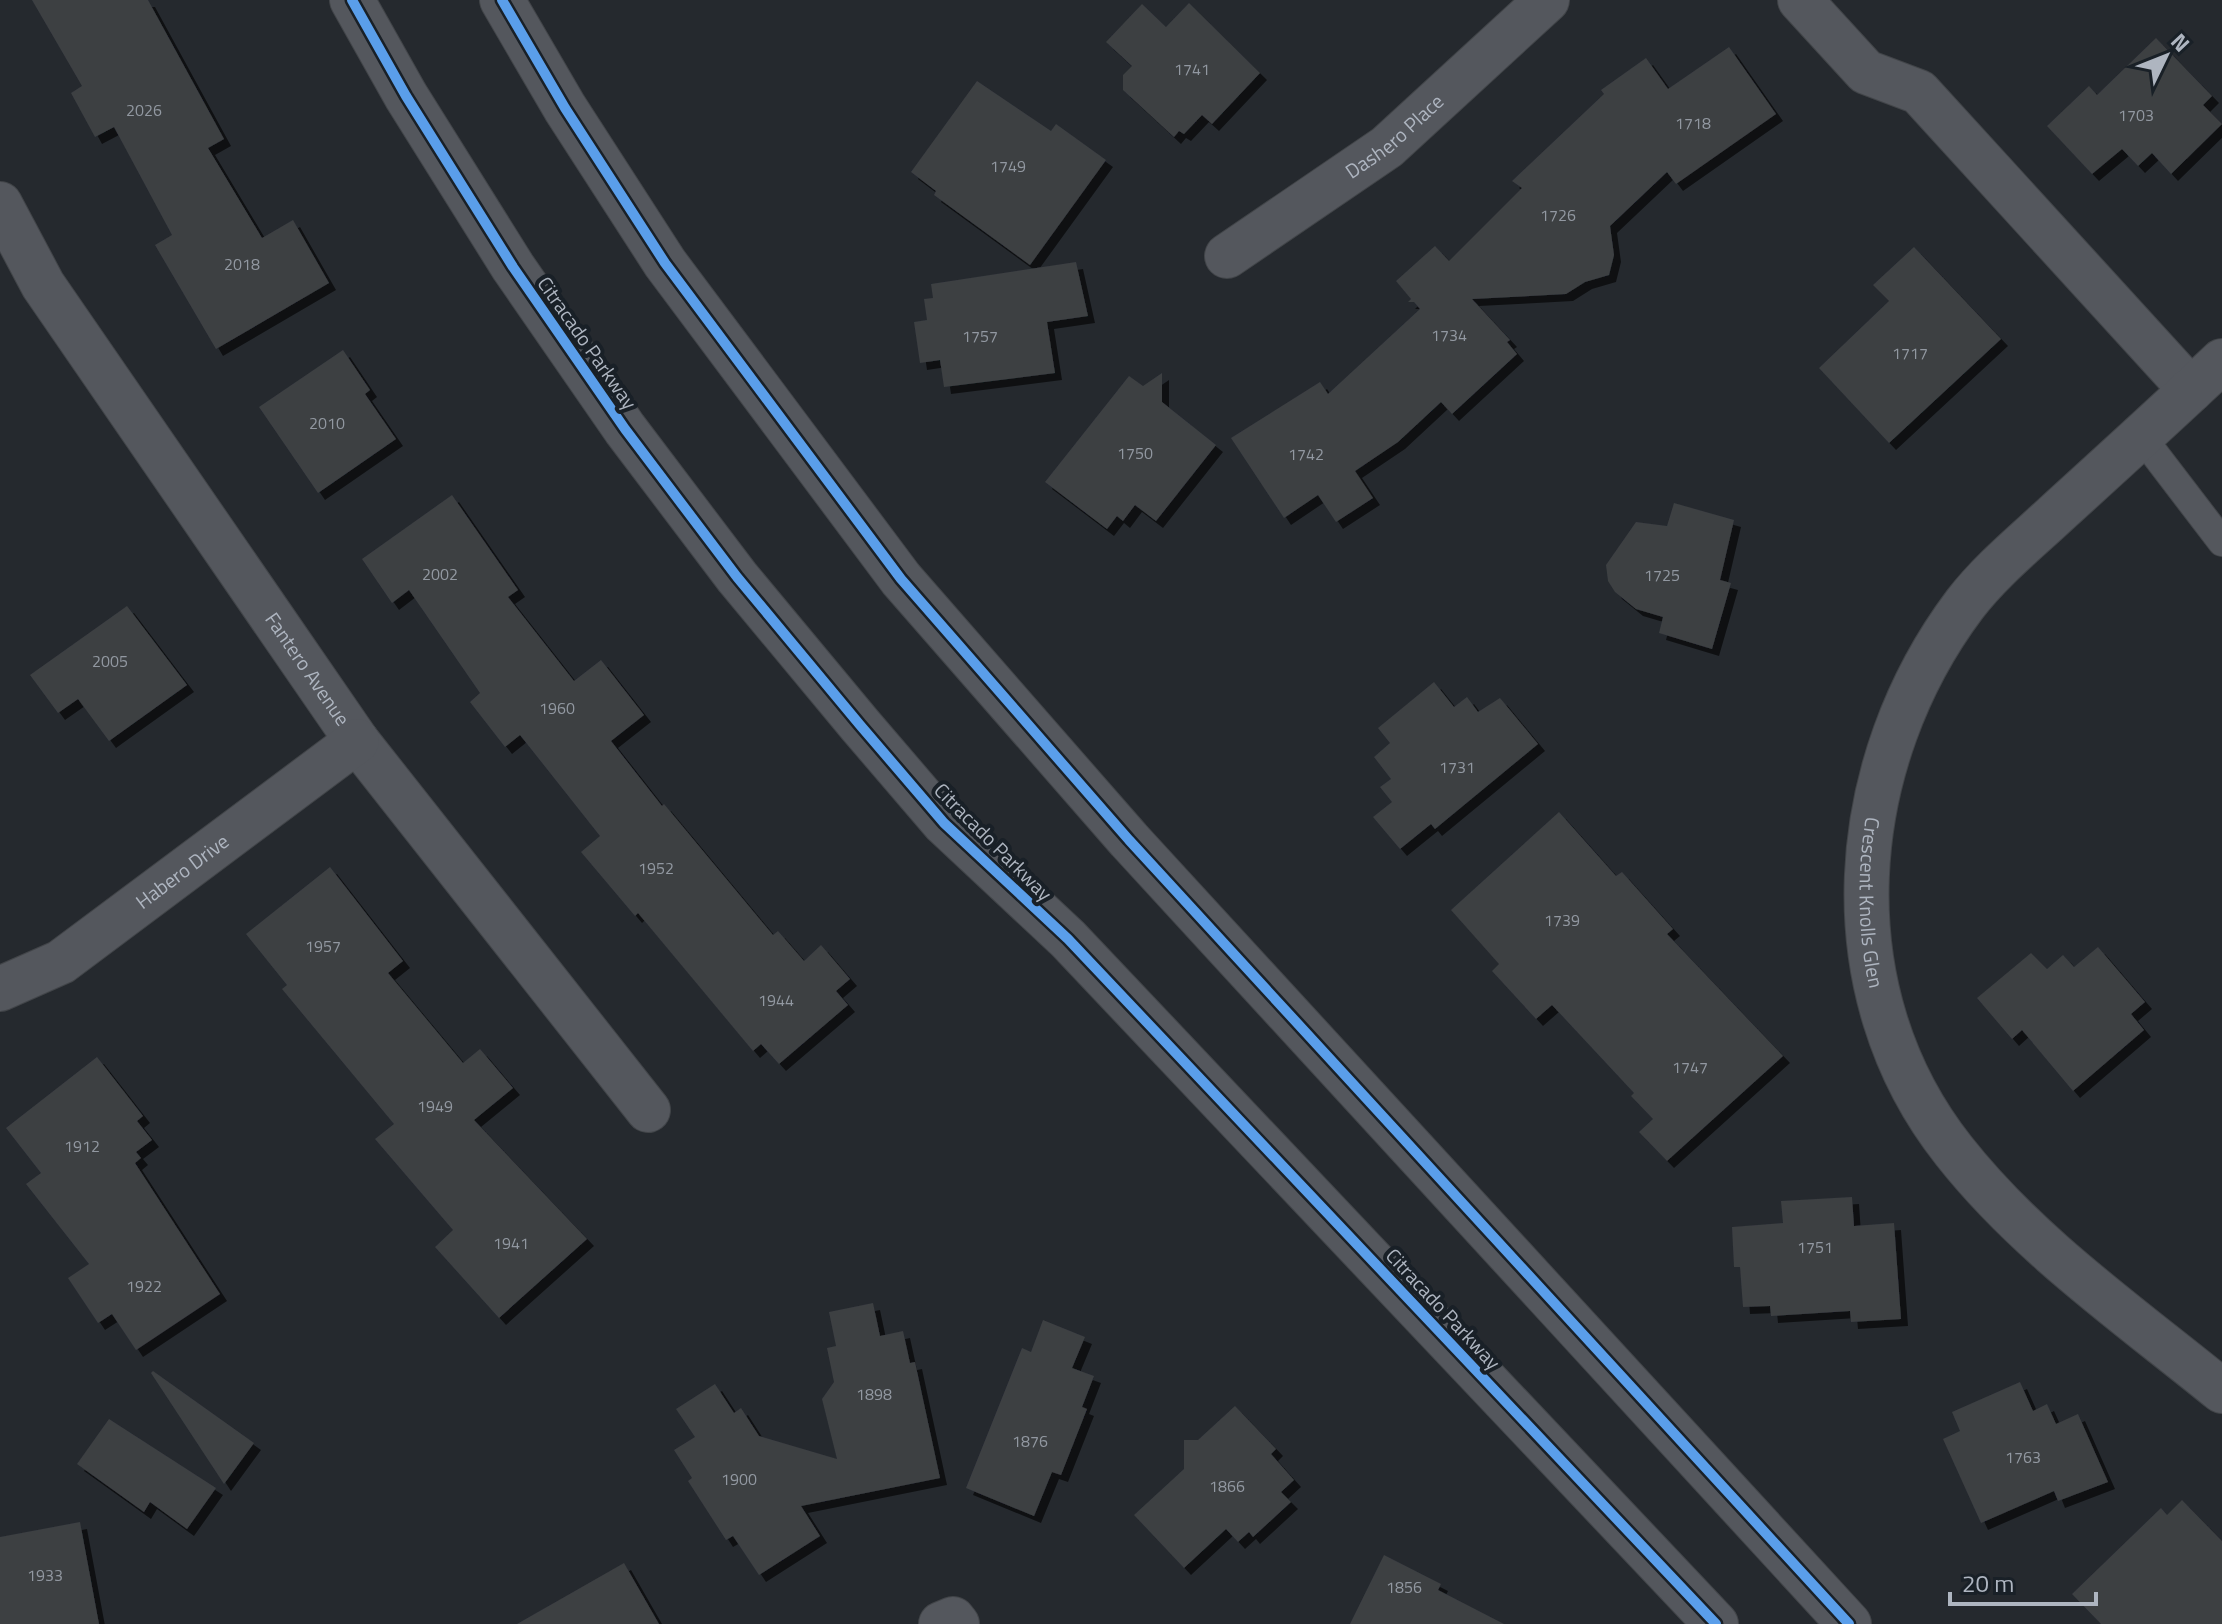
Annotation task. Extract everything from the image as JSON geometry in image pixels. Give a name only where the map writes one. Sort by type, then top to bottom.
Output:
[{"type":"street","name":"Citracado Parkway","points":[[352,0],[406,96],[513,267],[625,429],[737,577],[860,725],[944,823],[1068,939],[1716,1624]]},
{"type":"street","points":[[502,0],[565,108],[665,263],[901,579],[1129,840],[1849,1624]]},
{"type":"street","name":"Dashero Place","points":[[1227,256],[1387,147],[1547,0]]},
{"type":"street","points":[[1800,0],[1866,72],[1919,92],[2206,375]]},
{"type":"street","name":"Fantero Avenue","points":[[0,204],[43,285],[357,741],[648,1110]]},
{"type":"street","name":"Crescent Knolls Glen","points":[[2206,375],[1967,601],[1928,658],[1892,733],[1872,812],[1865,874],[1869,945],[1884,1019],[1919,1099],[1954,1151],[2054,1254],[2222,1391]]},
{"type":"street","name":"Habero Drive","points":[[0,989],[61,962],[357,741]]},
{"type":"lane","points":[[2141,436],[2222,542]]},
{"type":"building","points":[[32,0],[148,0],[224,139],[208,148],[262,238],[293,220],[329,283],[216,349],[155,245],[172,235],[114,127],[95,137],[71,93],[82,86]]},
{"type":"building","points":[[1189,3],[1260,73],[1212,124],[1202,115],[1184,134],[1179,131],[1174,137],[1123,90],[1123,75],[1132,66],[1106,42],[1142,4],[1166,27]]},
{"type":"building","points":[[2156,38],[2212,96],[2203,105],[2222,124],[2171,174],[2152,153],[2138,166],[2122,149],[2092,174],[2047,126],[2089,86],[2097,95]]},
{"type":"building","points":[[1729,47],[1776,114],[1676,184],[1667,172],[1610,226],[1614,255],[1609,275],[1585,282],[1566,294],[1472,299],[1510,340],[1507,342],[1517,354],[1452,414],[1441,402],[1398,442],[1355,471],[1373,498],[1336,522],[1318,495],[1284,518],[1231,438],[1320,382],[1328,394],[1420,309],[1414,302],[1408,302],[1411,299],[1396,281],[1435,246],[1449,261],[1522,188],[1512,181],[1604,94],[1601,90],[1646,58],[1668,89]]},
{"type":"building","points":[[977,81],[1051,131],[1056,124],[1106,160],[1030,265],[934,195],[936,191],[911,172]]},
{"type":"building","points":[[1914,247],[2001,339],[1889,443],[1819,368],[1889,301],[1873,285]]},
{"type":"building","points":[[1076,262],[1088,316],[1047,322],[1055,373],[944,387],[940,360],[920,363],[914,322],[927,320],[924,299],[933,298],[931,284]]},
{"type":"building","points":[[343,350],[370,390],[365,394],[396,439],[318,493],[259,407]]},
{"type":"building","points":[[1162,373],[1162,402],[1216,445],[1156,521],[1135,505],[1123,521],[1117,516],[1107,529],[1045,482],[1129,376],[1143,386]]},
{"type":"building","points":[[452,495],[518,590],[508,597],[574,681],[601,660],[644,715],[611,741],[662,806],[664,804],[773,935],[778,931],[804,961],[821,945],[850,979],[836,991],[848,1005],[779,1064],[761,1044],[753,1051],[638,913],[635,916],[581,852],[600,836],[520,735],[505,747],[470,702],[480,693],[409,590],[392,603],[362,559]]},
{"type":"building","points":[[1674,503],[1734,520],[1720,580],[1731,583],[1712,649],[1659,633],[1663,617],[1636,609],[1615,592],[1608,581],[1606,565],[1636,522],[1667,526]]},
{"type":"building","points":[[127,606],[187,685],[109,741],[78,699],[58,713],[30,675]]},
{"type":"building","points":[[1434,682],[1454,707],[1467,697],[1478,712],[1500,698],[1538,744],[1435,829],[1431,824],[1400,849],[1373,817],[1392,802],[1380,787],[1391,779],[1374,757],[1390,743],[1378,728]]},
{"type":"building","points":[[1559,812],[1616,876],[1622,872],[1673,929],[1667,934],[1783,1056],[1667,1161],[1639,1132],[1653,1119],[1631,1096],[1634,1093],[1552,1005],[1536,1019],[1492,971],[1499,964],[1451,910]]},
{"type":"building","points":[[330,867],[403,961],[388,973],[463,1063],[480,1049],[513,1088],[474,1120],[587,1239],[499,1318],[435,1247],[453,1230],[375,1139],[394,1124],[282,989],[287,985],[246,934]]},
{"type":"building","points":[[2098,947],[2145,1002],[2131,1014],[2144,1030],[2073,1091],[2022,1030],[2012,1039],[1977,998],[2031,953],[2047,969],[2063,955],[2074,967]]},
{"type":"building","points":[[97,1057],[143,1116],[137,1121],[152,1140],[136,1152],[141,1158],[135,1163],[220,1294],[136,1350],[112,1314],[98,1323],[68,1278],[89,1264],[26,1184],[41,1173],[6,1128]]},
{"type":"building","points":[[1852,1197],[1854,1226],[1894,1223],[1901,1319],[1851,1322],[1850,1311],[1771,1316],[1770,1306],[1743,1307],[1740,1267],[1734,1267],[1732,1227],[1783,1223],[1781,1201]]},
{"type":"building","points":[[873,1303],[880,1336],[903,1331],[910,1363],[915,1362],[940,1478],[801,1506],[820,1536],[759,1575],[733,1536],[726,1540],[688,1481],[692,1478],[674,1450],[695,1437],[676,1409],[715,1384],[734,1413],[741,1408],[759,1436],[837,1459],[822,1399],[834,1382],[827,1348],[836,1346],[829,1312]]},
{"type":"building","points":[[1043,1320],[1085,1337],[1072,1368],[1094,1376],[1082,1407],[1087,1409],[1061,1475],[1052,1472],[1034,1516],[966,1488],[1022,1348],[1031,1352]]},
{"type":"building","points":[[153,1371],[254,1443],[224,1484],[151,1373]]},
{"type":"building","points":[[2020,1382],[2033,1411],[2047,1404],[2056,1424],[2078,1414],[2108,1482],[2058,1501],[2054,1491],[1981,1523],[1943,1439],[1960,1431],[1952,1412]]},
{"type":"building","points":[[1235,1406],[1276,1449],[1271,1454],[1294,1480],[1281,1492],[1291,1502],[1253,1537],[1249,1532],[1238,1542],[1226,1529],[1184,1568],[1134,1515],[1184,1469],[1184,1440],[1198,1440]]},
{"type":"building","points":[[109,1419],[216,1488],[187,1529],[150,1502],[144,1512],[77,1464]]},
{"type":"building","points":[[2182,1500],[2222,1541],[2222,1624],[2101,1624],[2072,1594],[2161,1508],[2167,1515]]},
{"type":"building","points":[[80,1522],[99,1624],[0,1624],[0,1537]]},
{"type":"building","points":[[1384,1555],[1441,1584],[1438,1590],[1504,1624],[1350,1624]]},
{"type":"building","points":[[624,1563],[659,1624],[517,1624]]},
{"type":"cycle path","points":[[352,0],[406,96],[513,267],[625,429],[737,577],[860,725],[944,823],[1068,939],[1716,1624]]},
{"type":"cycle path","points":[[502,0],[565,108],[665,263],[901,579],[1129,840],[1849,1624]]}]
